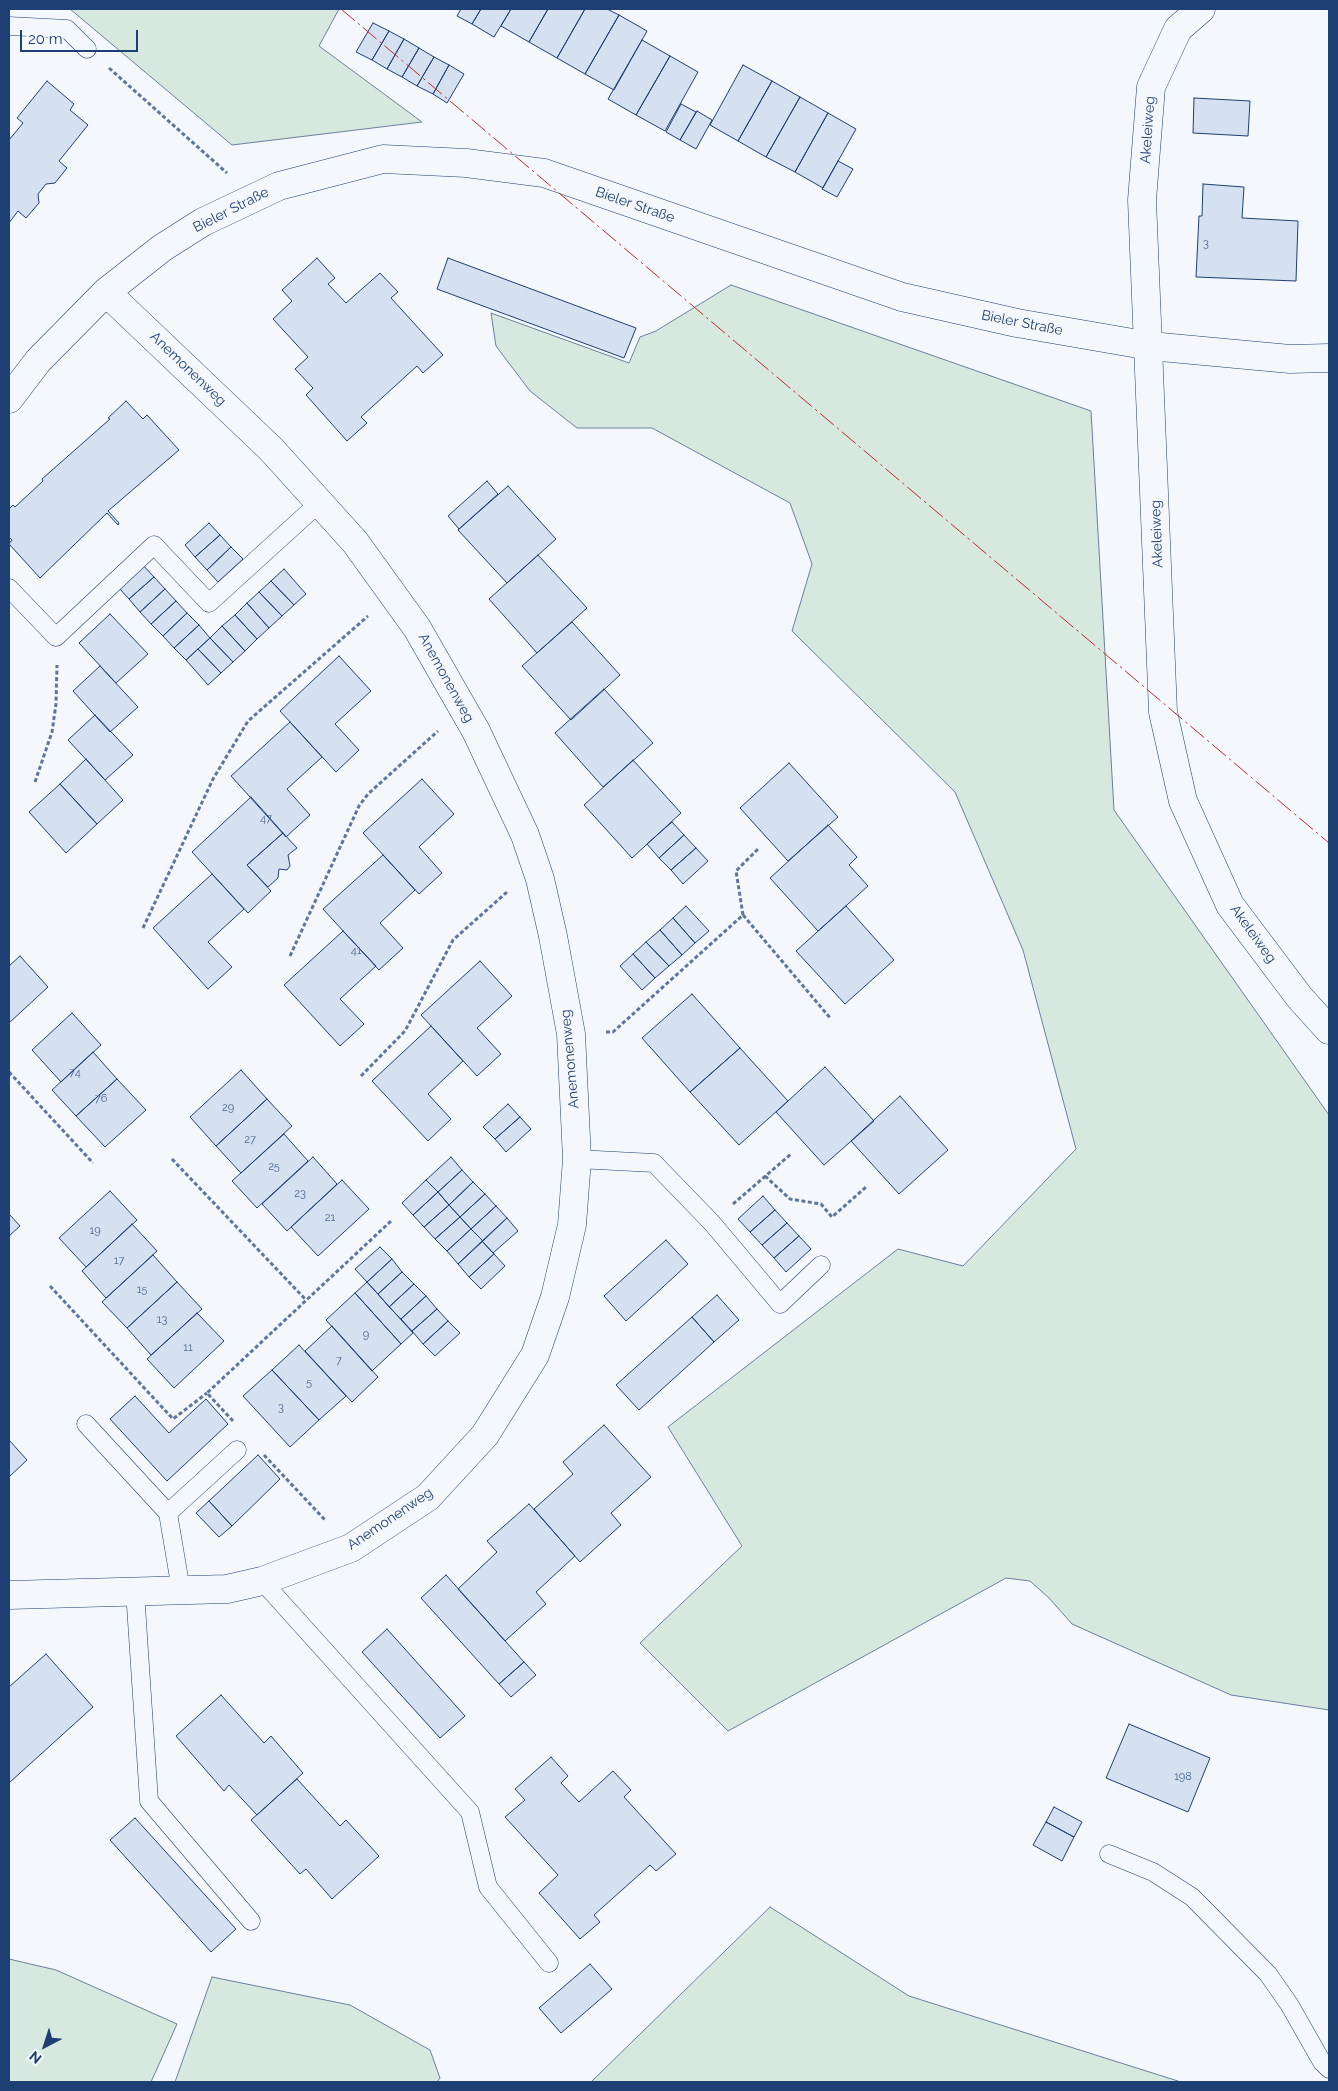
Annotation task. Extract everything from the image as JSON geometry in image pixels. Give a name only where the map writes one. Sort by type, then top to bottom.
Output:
[{"type":"street","name":"Akeleiweg","points":[[1201,9],[1178,29],[1151,87],[1142,200],[1150,346],[1163,712],[1183,801],[1230,905],[1300,998],[1329,1030]]},
{"type":"street","name":"Bieler Straße","points":[[9,399],[38,361],[106,292],[170,243],[203,222],[279,186],[311,176],[383,159],[466,163],[544,173],[902,297],[1017,323],[1150,346],[1290,359],[1329,358]]},
{"type":"street","name":"Anemonenweg","points":[[9,1595],[227,1589],[262,1581],[351,1548],[428,1497],[485,1435],[535,1355],[555,1297],[572,1225],[577,1159],[571,1034],[540,879],[525,835],[466,715],[417,628],[355,542],[271,449],[106,292]]},
{"type":"lane","points":[[9,26],[67,29],[88,49]]},
{"type":"lane","points":[[9,588],[56,636],[154,545],[208,603],[319,503]]},
{"type":"lane","points":[[577,1159],[654,1163],[712,1223],[780,1304],[821,1265]]},
{"type":"lane","points":[[86,1424],[168,1513],[181,1590]]},
{"type":"lane","points":[[168,1513],[237,1450]]},
{"type":"lane","points":[[262,1581],[470,1812],[488,1887],[549,1963]]},
{"type":"lane","points":[[135,1591],[149,1801],[252,1921]]},
{"type":"lane","points":[[1109,1854],[1153,1872],[1192,1897],[1268,1974],[1289,2004],[1322,2062],[1329,2069]]},
{"type":"path","points":[[88,49],[255,197]]},
{"type":"path","points":[[143,928],[213,779],[248,721],[393,595]]},
{"type":"path","points":[[35,782],[52,732],[56,704],[56,636]]},
{"type":"path","points":[[290,956],[359,806],[368,794],[438,731],[466,715]]},
{"type":"path","points":[[758,849],[736,871],[743,916],[830,1019]]},
{"type":"path","points":[[361,1076],[405,1031],[453,940],[503,894],[540,879]]},
{"type":"path","points":[[571,1034],[613,1032],[743,916]]},
{"type":"path","points":[[9,1072],[93,1163]]},
{"type":"path","points":[[712,1223],[791,1154]]},
{"type":"path","points":[[172,1159],[306,1300]]},
{"type":"path","points":[[765,1176],[790,1199],[821,1204],[832,1217],[866,1186]]},
{"type":"path","points":[[50,1286],[173,1419],[207,1393],[391,1221]]},
{"type":"path","points":[[207,1393],[240,1428]]},
{"type":"path","points":[[259,1450],[351,1548]]},
{"type":"shaded area","points":[[70,9],[339,9],[319,46],[422,122],[232,145]]},
{"type":"shaded area","points":[[731,285],[1091,411],[1114,810],[1329,1115],[1329,1710],[1231,1695],[1072,1624],[1049,1598],[1030,1581],[1006,1578],[728,1731],[640,1643],[742,1546],[668,1427],[898,1249],[963,1266],[1076,1149],[1023,950],[955,792],[792,631],[812,564],[790,503],[652,428],[577,428],[530,391],[496,346],[491,313],[629,363],[640,337],[656,331]]},
{"type":"shaded area","points":[[770,1907],[909,1996],[1181,2082],[591,2082]]},
{"type":"shaded area","points":[[9,1959],[56,1970],[177,2024],[151,2082],[9,2082]]},
{"type":"shaded area","points":[[212,1977],[350,2005],[430,2050],[440,2078],[437,2082],[175,2082]]},
{"type":"building","points":[[461,9],[481,9],[472,24],[457,16]]},
{"type":"building","points":[[481,9],[511,9],[494,37],[472,24]]},
{"type":"building","points":[[511,9],[548,9],[529,42],[501,26]]},
{"type":"building","points":[[548,9],[585,9],[557,58],[529,42]]},
{"type":"building","points":[[585,9],[607,9],[619,15],[585,74],[557,58]]},
{"type":"building","points":[[619,15],[647,31],[614,90],[585,74]]},
{"type":"building","points":[[373,23],[389,31],[372,60],[356,52]]},
{"type":"building","points":[[389,31],[404,39],[387,69],[372,60]]},
{"type":"building","points":[[404,39],[419,48],[402,77],[387,69]]},
{"type":"building","points":[[642,40],[670,56],[636,115],[608,99]]},
{"type":"building","points":[[419,48],[434,57],[417,86],[402,77]]},
{"type":"building","points":[[670,56],[698,72],[665,131],[636,115]]},
{"type":"building","points":[[434,57],[449,65],[433,94],[417,86]]},
{"type":"building","points":[[449,65],[464,74],[447,103],[433,94]]},
{"type":"building","points":[[743,65],[772,81],[738,141],[710,125]]},
{"type":"building","points":[[47,81],[74,104],[70,110],[88,125],[59,161],[67,168],[55,183],[46,184],[38,194],[39,203],[26,218],[18,211],[9,223],[9,140],[23,123],[17,118]]},
{"type":"building","points":[[772,81],[800,97],[766,157],[738,141]]},
{"type":"building","points":[[800,97],[828,113],[795,172],[766,157]]},
{"type":"building","points":[[1194,98],[1250,101],[1248,136],[1193,133]]},
{"type":"building","points":[[681,104],[696,112],[680,140],[666,132]]},
{"type":"building","points":[[697,111],[712,120],[696,149],[680,140]]},
{"type":"building","points":[[828,113],[856,129],[823,188],[795,172]]},
{"type":"building","points":[[838,161],[853,169],[837,197],[822,189]]},
{"type":"building","points":[[1203,184],[1244,187],[1242,218],[1298,221],[1296,281],[1196,277],[1199,216],[1202,216]]},
{"type":"building","points":[[317,258],[335,278],[328,284],[346,303],[380,273],[398,292],[391,298],[443,355],[423,373],[417,366],[361,417],[367,423],[347,441],[306,395],[313,388],[295,369],[308,357],[273,319],[292,301],[282,290]]},
{"type":"building","points":[[448,258],[636,328],[624,358],[437,289]]},
{"type":"building","points":[[126,401],[143,419],[147,415],[179,450],[108,511],[119,523],[118,525],[107,513],[40,578],[9,544],[12,540],[9,537],[9,509],[13,505],[15,507],[43,481],[42,479],[110,419],[108,418]]},
{"type":"building","points":[[487,481],[498,494],[459,529],[448,516]]},
{"type":"building","points":[[508,486],[556,539],[507,583],[458,530]]},
{"type":"building","points":[[209,523],[220,535],[195,557],[185,545]]},
{"type":"building","points":[[220,535],[231,547],[207,570],[195,557]]},
{"type":"building","points":[[231,547],[243,559],[218,582],[207,570]]},
{"type":"building","points":[[538,555],[587,608],[537,653],[489,599]]},
{"type":"building","points":[[142,564],[154,577],[129,599],[118,587]]},
{"type":"building","points":[[284,569],[306,594],[294,605],[271,581]]},
{"type":"building","points":[[154,577],[165,589],[140,612],[129,599]]},
{"type":"building","points":[[271,581],[294,605],[282,616],[259,592]]},
{"type":"building","points":[[165,589],[176,601],[151,624],[140,612]]},
{"type":"building","points":[[259,592],[282,616],[269,628],[247,603]]},
{"type":"building","points":[[176,601],[187,613],[163,636],[151,624]]},
{"type":"building","points":[[247,603],[269,628],[257,639],[235,615]]},
{"type":"building","points":[[187,613],[199,625],[174,648],[163,636]]},
{"type":"building","points":[[110,614],[148,654],[116,683],[79,643]]},
{"type":"building","points":[[235,615],[257,639],[245,651],[222,626]]},
{"type":"building","points":[[572,622],[620,675],[571,720],[522,666]]},
{"type":"building","points":[[199,625],[210,638],[186,660],[174,648]]},
{"type":"building","points":[[222,626],[245,651],[233,662],[210,638]]},
{"type":"building","points":[[210,638],[233,662],[221,673],[198,649]]},
{"type":"building","points":[[198,649],[221,673],[208,685],[186,660]]},
{"type":"building","points":[[339,656],[371,691],[335,724],[359,750],[336,772],[280,711]]},
{"type":"building","points":[[100,666],[138,707],[110,732],[73,691]]},
{"type":"building","points":[[604,689],[653,743],[603,787],[555,733]]},
{"type":"building","points":[[95,715],[133,755],[105,780],[68,740]]},
{"type":"building","points":[[290,722],[322,757],[287,789],[310,815],[286,837],[231,776]]},
{"type":"building","points":[[86,759],[123,800],[97,824],[60,784]]},
{"type":"building","points":[[633,760],[681,813],[632,858],[584,805]]},
{"type":"building","points":[[789,763],[838,817],[788,861],[740,808]]},
{"type":"building","points":[[422,779],[454,814],[419,847],[442,873],[419,894],[363,833]]},
{"type":"building","points":[[60,784],[97,824],[66,853],[29,812]]},
{"type":"building","points":[[251,797],[283,833],[247,865],[271,891],[248,913],[192,852]]},
{"type":"building","points":[[672,822],[684,835],[659,858],[647,844]]},
{"type":"building","points":[[828,825],[857,857],[849,865],[868,886],[818,931],[770,878]]},
{"type":"building","points":[[283,833],[297,848],[288,855],[290,866],[287,870],[279,869],[278,878],[268,887],[247,865]]},
{"type":"building","points":[[684,835],[696,848],[671,870],[659,858]]},
{"type":"building","points":[[696,848],[708,861],[683,884],[671,870]]},
{"type":"building","points":[[383,855],[415,890],[380,923],[403,948],[379,970],[323,909]]},
{"type":"building","points":[[212,874],[244,909],[208,942],[232,967],[208,989],[153,928]]},
{"type":"building","points":[[686,906],[709,931],[695,943],[673,918]]},
{"type":"building","points":[[846,906],[894,960],[845,1004],[796,951]]},
{"type":"building","points":[[673,918],[695,943],[682,955],[660,930]]},
{"type":"building","points":[[660,930],[682,955],[669,966],[646,942]]},
{"type":"building","points":[[343,931],[376,966],[340,999],[364,1024],[340,1046],[284,985]]},
{"type":"building","points":[[646,942],[669,966],[655,978],[633,954]]},
{"type":"building","points":[[633,954],[655,978],[642,990],[620,966]]},
{"type":"building","points":[[20,956],[48,987],[9,1023],[9,966]]},
{"type":"building","points":[[480,961],[512,996],[477,1028],[501,1054],[477,1076],[421,1015]]},
{"type":"building","points":[[692,994],[740,1048],[690,1092],[642,1038]]},
{"type":"building","points":[[72,1013],[101,1045],[61,1082],[32,1050]]},
{"type":"building","points":[[431,1026],[463,1061],[428,1094],[451,1119],[428,1141],[372,1081]]},
{"type":"building","points":[[740,1048],[788,1101],[739,1145],[690,1092]]},
{"type":"building","points":[[93,1052],[117,1079],[76,1116],[52,1090]]},
{"type":"building","points":[[825,1067],[874,1121],[824,1165],[776,1112]]},
{"type":"building","points":[[241,1070],[267,1099],[216,1146],[190,1117]]},
{"type":"building","points":[[117,1079],[146,1110],[105,1147],[76,1116]]},
{"type":"building","points":[[900,1096],[948,1150],[899,1194],[851,1141]]},
{"type":"building","points":[[267,1099],[292,1126],[241,1173],[216,1146]]},
{"type":"building","points":[[508,1104],[520,1117],[495,1139],[483,1127]]},
{"type":"building","points":[[520,1117],[531,1129],[506,1152],[495,1139]]},
{"type":"building","points":[[284,1134],[308,1161],[257,1208],[232,1181]]},
{"type":"building","points":[[313,1157],[337,1184],[287,1231],[262,1204]]},
{"type":"building","points":[[451,1157],[462,1170],[438,1192],[426,1180]]},
{"type":"building","points":[[462,1170],[473,1182],[449,1205],[438,1192]]},
{"type":"building","points":[[342,1180],[369,1209],[318,1256],[291,1227]]},
{"type":"building","points":[[426,1180],[438,1192],[413,1215],[402,1203]]},
{"type":"building","points":[[473,1182],[485,1194],[460,1217],[449,1205]]},
{"type":"building","points":[[110,1191],[137,1220],[86,1267],[59,1238]]},
{"type":"building","points":[[438,1192],[449,1205],[424,1227],[413,1215]]},
{"type":"building","points":[[485,1194],[496,1206],[471,1229],[460,1217]]},
{"type":"building","points":[[763,1196],[775,1210],[750,1232],[738,1219]]},
{"type":"building","points":[[449,1205],[460,1217],[435,1239],[424,1227]]},
{"type":"building","points":[[496,1206],[507,1218],[483,1241],[471,1229]]},
{"type":"building","points":[[775,1210],[787,1223],[762,1245],[750,1232]]},
{"type":"building","points":[[9,1214],[20,1226],[9,1236]]},
{"type":"building","points":[[460,1217],[471,1229],[447,1251],[435,1239]]},
{"type":"building","points":[[507,1218],[518,1231],[493,1253],[482,1241]]},
{"type":"building","points":[[787,1223],[799,1236],[774,1258],[762,1245]]},
{"type":"building","points":[[132,1224],[157,1251],[106,1298],[82,1271]]},
{"type":"building","points":[[471,1229],[483,1241],[458,1264],[447,1251]]},
{"type":"building","points":[[799,1236],[811,1249],[786,1272],[774,1258]]},
{"type":"building","points":[[666,1240],[688,1264],[626,1321],[604,1296]]},
{"type":"building","points":[[482,1241],[494,1254],[469,1277],[458,1264]]},
{"type":"building","points":[[380,1247],[392,1259],[367,1282],[355,1269]]},
{"type":"building","points":[[494,1254],[505,1266],[481,1289],[469,1277]]},
{"type":"building","points":[[153,1255],[177,1282],[127,1328],[102,1302]]},
{"type":"building","points":[[392,1259],[402,1272],[378,1294],[367,1282]]},
{"type":"building","points":[[402,1272],[414,1284],[389,1307],[378,1294]]},
{"type":"building","points":[[177,1282],[202,1309],[151,1355],[127,1328]]},
{"type":"building","points":[[367,1282],[413,1333],[401,1344],[355,1293]]},
{"type":"building","points":[[414,1284],[426,1296],[401,1319],[389,1307]]},
{"type":"building","points":[[355,1293],[401,1344],[372,1371],[326,1320]]},
{"type":"building","points":[[717,1295],[739,1320],[714,1342],[692,1317]]},
{"type":"building","points":[[426,1296],[437,1309],[412,1331],[401,1319]]},
{"type":"building","points":[[437,1309],[448,1321],[423,1344],[412,1331]]},
{"type":"building","points":[[197,1313],[224,1341],[174,1388],[147,1359]]},
{"type":"building","points":[[692,1317],[714,1342],[639,1410],[616,1385]]},
{"type":"building","points":[[448,1321],[460,1333],[435,1356],[423,1344]]},
{"type":"building","points":[[332,1326],[378,1377],[352,1402],[305,1351]]},
{"type":"building","points":[[299,1345],[346,1396],[319,1420],[272,1370]]},
{"type":"building","points":[[272,1370],[319,1420],[290,1447],[243,1396]]},
{"type":"building","points":[[135,1396],[169,1433],[206,1399],[228,1424],[167,1481],[110,1419]]},
{"type":"building","points":[[604,1425],[651,1477],[611,1513],[621,1525],[580,1562],[534,1509],[573,1474],[563,1462]]},
{"type":"building","points":[[9,1440],[27,1460],[9,1477]]},
{"type":"building","points":[[258,1455],[280,1479],[232,1526],[209,1501]]},
{"type":"building","points":[[209,1501],[232,1526],[219,1537],[196,1513]]},
{"type":"building","points":[[529,1504],[575,1556],[536,1592],[546,1604],[505,1641],[458,1589],[497,1552],[487,1541]]},
{"type":"building","points":[[446,1575],[524,1662],[499,1684],[421,1598]]},
{"type":"building","points":[[387,1629],[465,1716],[440,1738],[362,1652]]},
{"type":"building","points":[[46,1654],[93,1707],[9,1783],[9,1687]]},
{"type":"building","points":[[524,1662],[536,1675],[511,1697],[499,1684]]},
{"type":"building","points":[[221,1695],[264,1743],[271,1736],[303,1773],[257,1815],[229,1785],[224,1791],[176,1736]]},
{"type":"building","points":[[1129,1724],[1210,1758],[1188,1812],[1106,1778]]},
{"type":"building","points":[[551,1757],[568,1776],[561,1783],[579,1802],[613,1771],[631,1790],[624,1797],[676,1854],[656,1871],[650,1865],[594,1915],[600,1922],[580,1939],[539,1893],[558,1875],[505,1817],[525,1800],[515,1789]]},
{"type":"building","points":[[297,1779],[340,1826],[346,1820],[379,1856],[332,1899],[306,1869],[300,1874],[251,1820]]},
{"type":"building","points":[[1054,1807],[1082,1822],[1074,1837],[1046,1822]]},
{"type":"building","points":[[135,1818],[236,1929],[211,1952],[110,1840]]},
{"type":"building","points":[[1046,1822],[1074,1837],[1062,1861],[1033,1845]]},
{"type":"building","points":[[590,1964],[612,1989],[561,2033],[539,2008]]},
{"type":"power","points":[[341,9],[1329,843]]}]
